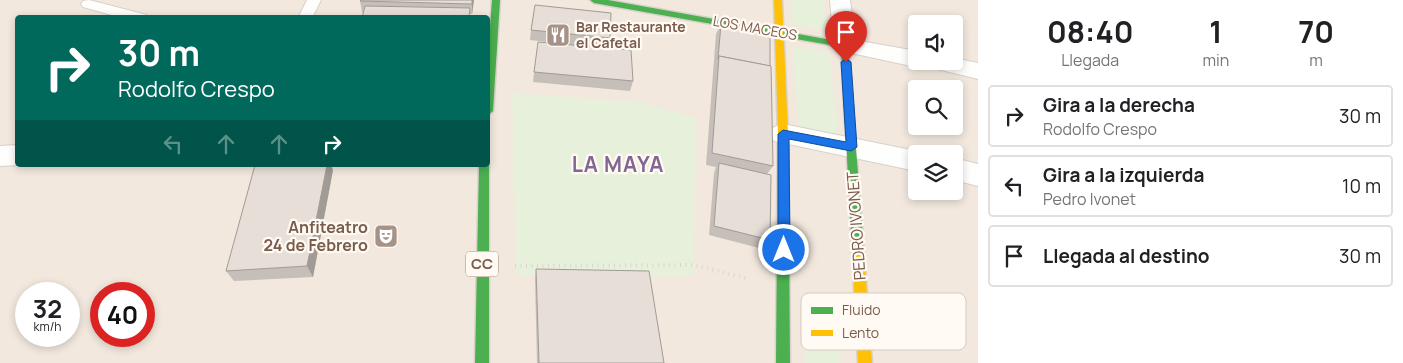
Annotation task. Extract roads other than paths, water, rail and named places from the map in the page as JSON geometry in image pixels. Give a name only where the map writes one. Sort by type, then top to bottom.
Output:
[{"type":"main road","points":[[490,83],[496,0]]},
{"type":"main road","name":"LOS MACEOS","points":[[594,0],[845,45]]},
{"type":"main road","points":[[778,0],[783,134],[783,363]]},
{"type":"main road","name":"PEDRO IVONET","points":[[845,45],[860,293]]},
{"type":"main road","name":"CC","points":[[482,363],[484,167]]},
{"type":"main road","name":"PEDRO IVONET","points":[[864,350],[865,363]]},
{"type":"street","name":"PEDRO IVONET","points":[[840,0],[845,45]]},
{"type":"street","name":"LOS MACEOS","points":[[845,45],[908,57]]},
{"type":"street","points":[[963,68],[978,71]]},
{"type":"street","points":[[783,134],[908,159]]},
{"type":"street","points":[[0,156],[15,155]]},
{"type":"street","points":[[963,171],[978,174]]},
{"type":"lane","points":[[306,15],[314,0]]},
{"type":"lane","points":[[88,4],[130,15]]},
{"type":"place","name":"Bar Restaurante el Cafetal","points":[[558,35]]},
{"type":"place","name":"Anfiteatro 24 de Febrero","points":[[386,236]]},
{"type":"district","name":"LA MAYA","points":[[618,165]]}]
